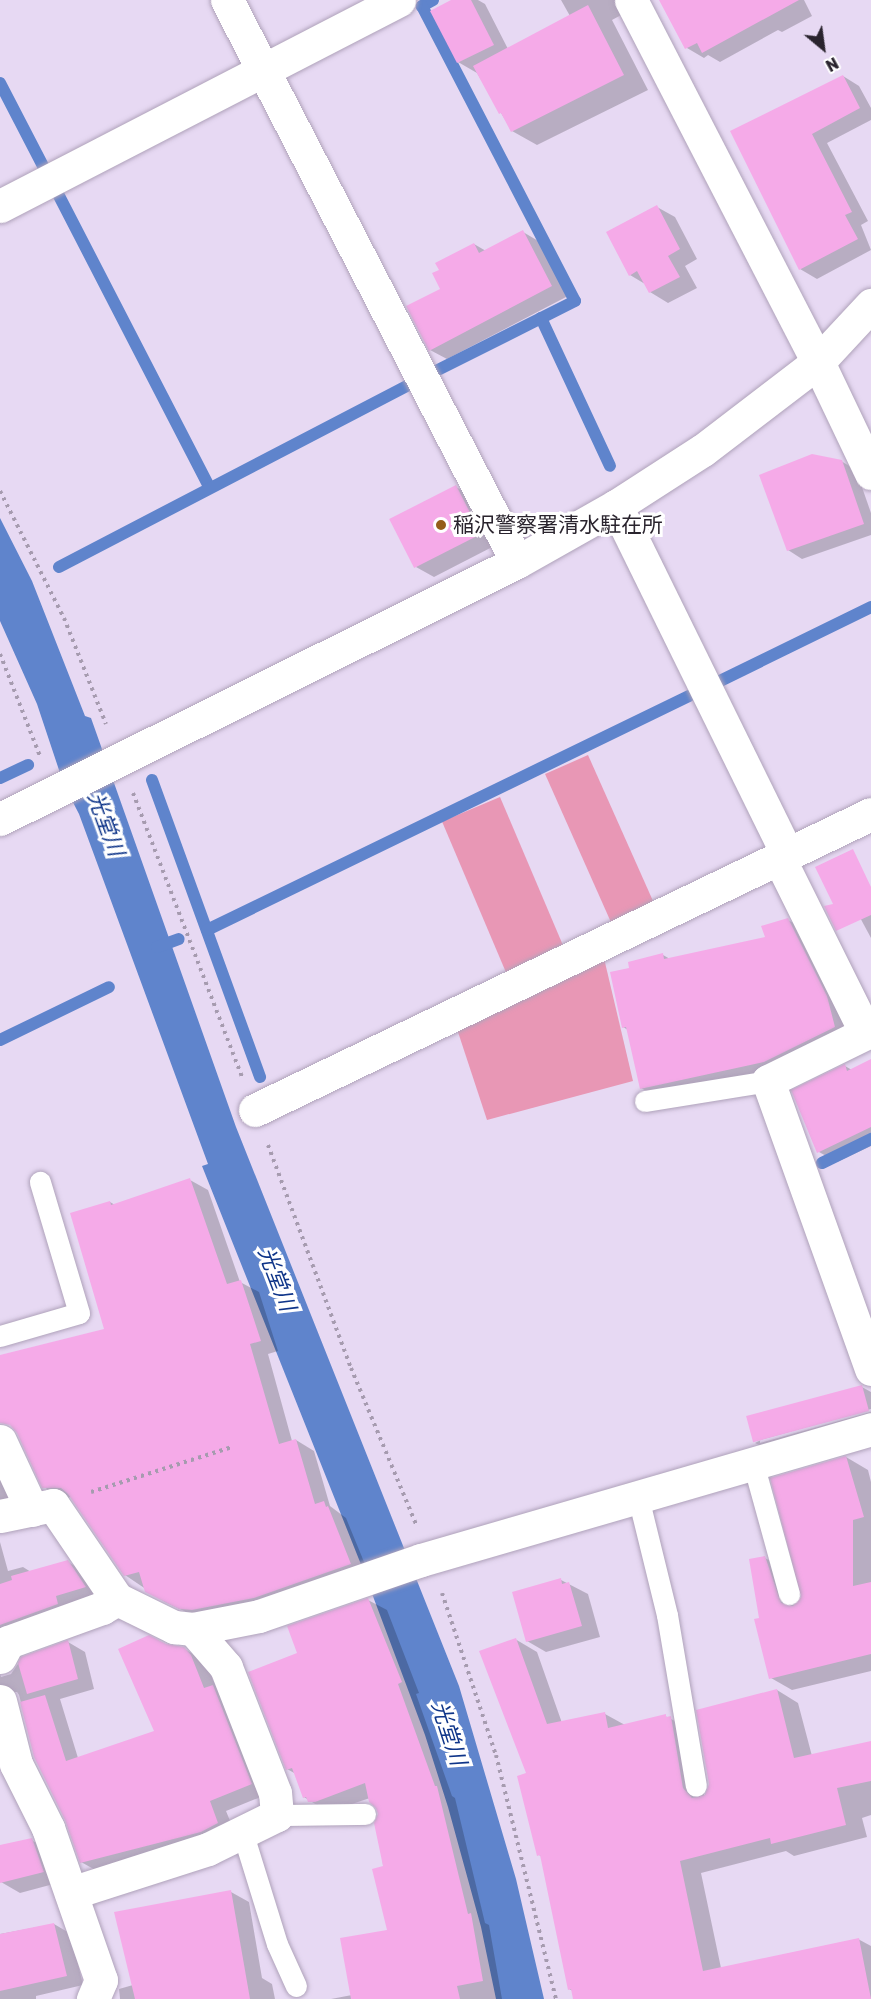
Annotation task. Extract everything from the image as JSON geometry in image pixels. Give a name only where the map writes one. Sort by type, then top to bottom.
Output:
[{"type":"street","points":[[227,0],[517,562]]},
{"type":"street","points":[[0,206],[399,0]]},
{"type":"street","points":[[632,0],[818,362],[871,473]]},
{"type":"street","points":[[0,819],[517,562],[616,506],[703,450],[818,362],[871,305]]},
{"type":"street","points":[[616,506],[866,1033],[768,1081],[871,1369]]},
{"type":"street","points":[[255,1110],[871,814]]},
{"type":"street","points":[[0,1442],[42,1507],[117,1599],[174,1627],[193,1629],[259,1616],[426,1558],[871,1429]]},
{"type":"street","points":[[0,1516],[42,1507]]},
{"type":"street","points":[[0,1657],[8,1642],[102,1608],[117,1599]]},
{"type":"street","points":[[71,1893],[208,1849],[276,1815],[275,1793],[226,1667],[193,1629]]},
{"type":"street","points":[[0,1701],[8,1768],[48,1828],[101,1980],[93,1999]]},
{"type":"lane","points":[[645,1101],[768,1081]]},
{"type":"lane","points":[[0,1336],[79,1313],[40,1182]]},
{"type":"lane","points":[[753,1463],[789,1594]]},
{"type":"lane","points":[[638,1497],[667,1615],[696,1786]]},
{"type":"lane","points":[[276,1815],[365,1814]]},
{"type":"lane","points":[[242,1831],[277,1944],[296,1986]]},
{"type":"path","points":[[0,491],[64,618],[426,1558],[496,1755],[556,1999]]},
{"type":"path","points":[[0,654],[35,739],[53,794]]},
{"type":"path","points":[[42,1507],[232,1447]]},
{"type":"shaded area","points":[[588,755],[656,908],[613,927],[545,774]]},
{"type":"shaded area","points":[[500,797],[565,950],[507,974],[442,822]]},
{"type":"shaded area","points":[[603,954],[633,1081],[487,1120],[456,1026]]},
{"type":"water","name":"光堂川","points":[[0,518],[32,581],[85,716],[91,718],[236,1127],[459,1686],[516,1879],[544,1999],[496,1999],[481,1927],[448,1807],[425,1735],[362,1567],[202,1166],[208,1164],[79,814],[64,785],[37,704],[0,621]]},
{"type":"building","points":[[451,0],[471,0],[494,45],[457,63],[430,11]]},
{"type":"building","points":[[659,0],[799,0],[702,53],[697,43],[685,49]]},
{"type":"building","points":[[588,5],[624,75],[511,132],[473,66]]},
{"type":"building","points":[[843,75],[860,108],[812,134],[852,212],[845,215],[858,239],[799,270],[730,131]]},
{"type":"building","points":[[657,205],[680,249],[668,256],[680,277],[649,293],[637,271],[629,276],[606,232]]},
{"type":"building","points":[[523,230],[552,286],[429,351],[406,306],[440,289],[432,273],[439,270],[435,263],[474,243],[479,253]]},
{"type":"building","points":[[812,454],[842,460],[864,524],[787,551],[759,475]]},
{"type":"building","points":[[456,485],[481,534],[414,568],[389,519]]},
{"type":"building","points":[[853,849],[871,887],[871,915],[836,931],[824,906],[833,904],[815,867]]},
{"type":"building","points":[[788,918],[827,996],[835,1027],[764,1062],[640,1089],[626,1027],[622,1028],[610,972],[629,968],[628,962],[663,953],[664,959],[765,937],[761,926]]},
{"type":"building","points":[[871,1059],[871,1127],[817,1153],[791,1090],[845,1064],[847,1071]]},
{"type":"building","points":[[190,1178],[227,1284],[241,1280],[261,1341],[250,1344],[279,1444],[296,1439],[315,1504],[324,1501],[326,1507],[328,1506],[351,1564],[254,1598],[192,1610],[179,1609],[145,1592],[139,1572],[124,1576],[68,1494],[61,1488],[42,1488],[17,1433],[10,1425],[0,1423],[0,1355],[104,1329],[70,1213],[110,1201],[111,1205]]},
{"type":"building","points":[[862,1385],[869,1411],[753,1442],[746,1416]]},
{"type":"building","points":[[846,1456],[864,1517],[853,1520],[853,1586],[871,1582],[871,1654],[769,1679],[754,1619],[759,1618],[749,1559],[765,1556],[781,1603],[793,1606],[801,1597],[770,1478]]},
{"type":"building","points":[[68,1560],[86,1587],[56,1596],[58,1604],[0,1625],[0,1584],[12,1580],[11,1576]]},
{"type":"building","points":[[561,1578],[562,1584],[569,1582],[582,1626],[526,1642],[512,1592]]},
{"type":"building","points":[[368,1598],[402,1682],[398,1684],[435,1786],[437,1786],[468,1914],[471,1913],[483,1981],[457,1986],[460,1999],[351,1999],[340,1938],[387,1930],[372,1869],[383,1866],[374,1823],[378,1814],[376,1808],[369,1802],[365,1783],[315,1802],[308,1802],[306,1797],[303,1798],[292,1768],[286,1770],[248,1672],[297,1653],[287,1626]]},
{"type":"building","points":[[149,1635],[166,1644],[184,1647],[191,1655],[204,1688],[213,1685],[252,1784],[210,1801],[218,1823],[201,1832],[80,1863],[65,1820],[34,1757],[20,1702],[45,1695],[66,1761],[154,1731],[118,1649]]},
{"type":"building","points":[[516,1638],[547,1724],[605,1712],[608,1728],[666,1714],[666,1717],[671,1716],[683,1788],[692,1798],[705,1795],[709,1784],[696,1710],[777,1689],[794,1758],[871,1741],[871,1781],[837,1788],[846,1825],[771,1844],[770,1838],[680,1861],[703,1971],[859,1938],[871,1999],[573,1999],[571,1989],[568,1990],[540,1855],[537,1856],[517,1776],[526,1773],[479,1651]]},
{"type":"building","points":[[68,1640],[78,1679],[27,1694],[18,1663],[21,1657]]},
{"type":"building","points":[[32,1838],[44,1872],[0,1883],[0,1845]]},
{"type":"building","points":[[231,1890],[250,1999],[135,1999],[114,1912]]},
{"type":"building","points":[[54,1923],[67,1976],[0,1991],[0,1934]]},
{"type":"waterway","points":[[433,0],[422,6],[575,301],[438,370]]},
{"type":"waterway","points":[[0,83],[44,168]]},
{"type":"waterway","points":[[56,190],[210,488]]},
{"type":"waterway","points":[[541,318],[610,466]]},
{"type":"waterway","points":[[59,567],[412,383]]},
{"type":"waterway","points":[[720,681],[871,607]]},
{"type":"waterway","points":[[207,930],[689,696]]},
{"type":"waterway","points":[[0,778],[28,765]]},
{"type":"waterway","points":[[152,780],[260,1077]]},
{"type":"waterway","points":[[157,947],[179,939]]},
{"type":"waterway","points":[[0,1040],[109,987]]},
{"type":"waterway","points":[[822,1163],[871,1139]]},
{"type":"place","name":"稲沢警察署清水駐在所","points":[[441,525]]}]
